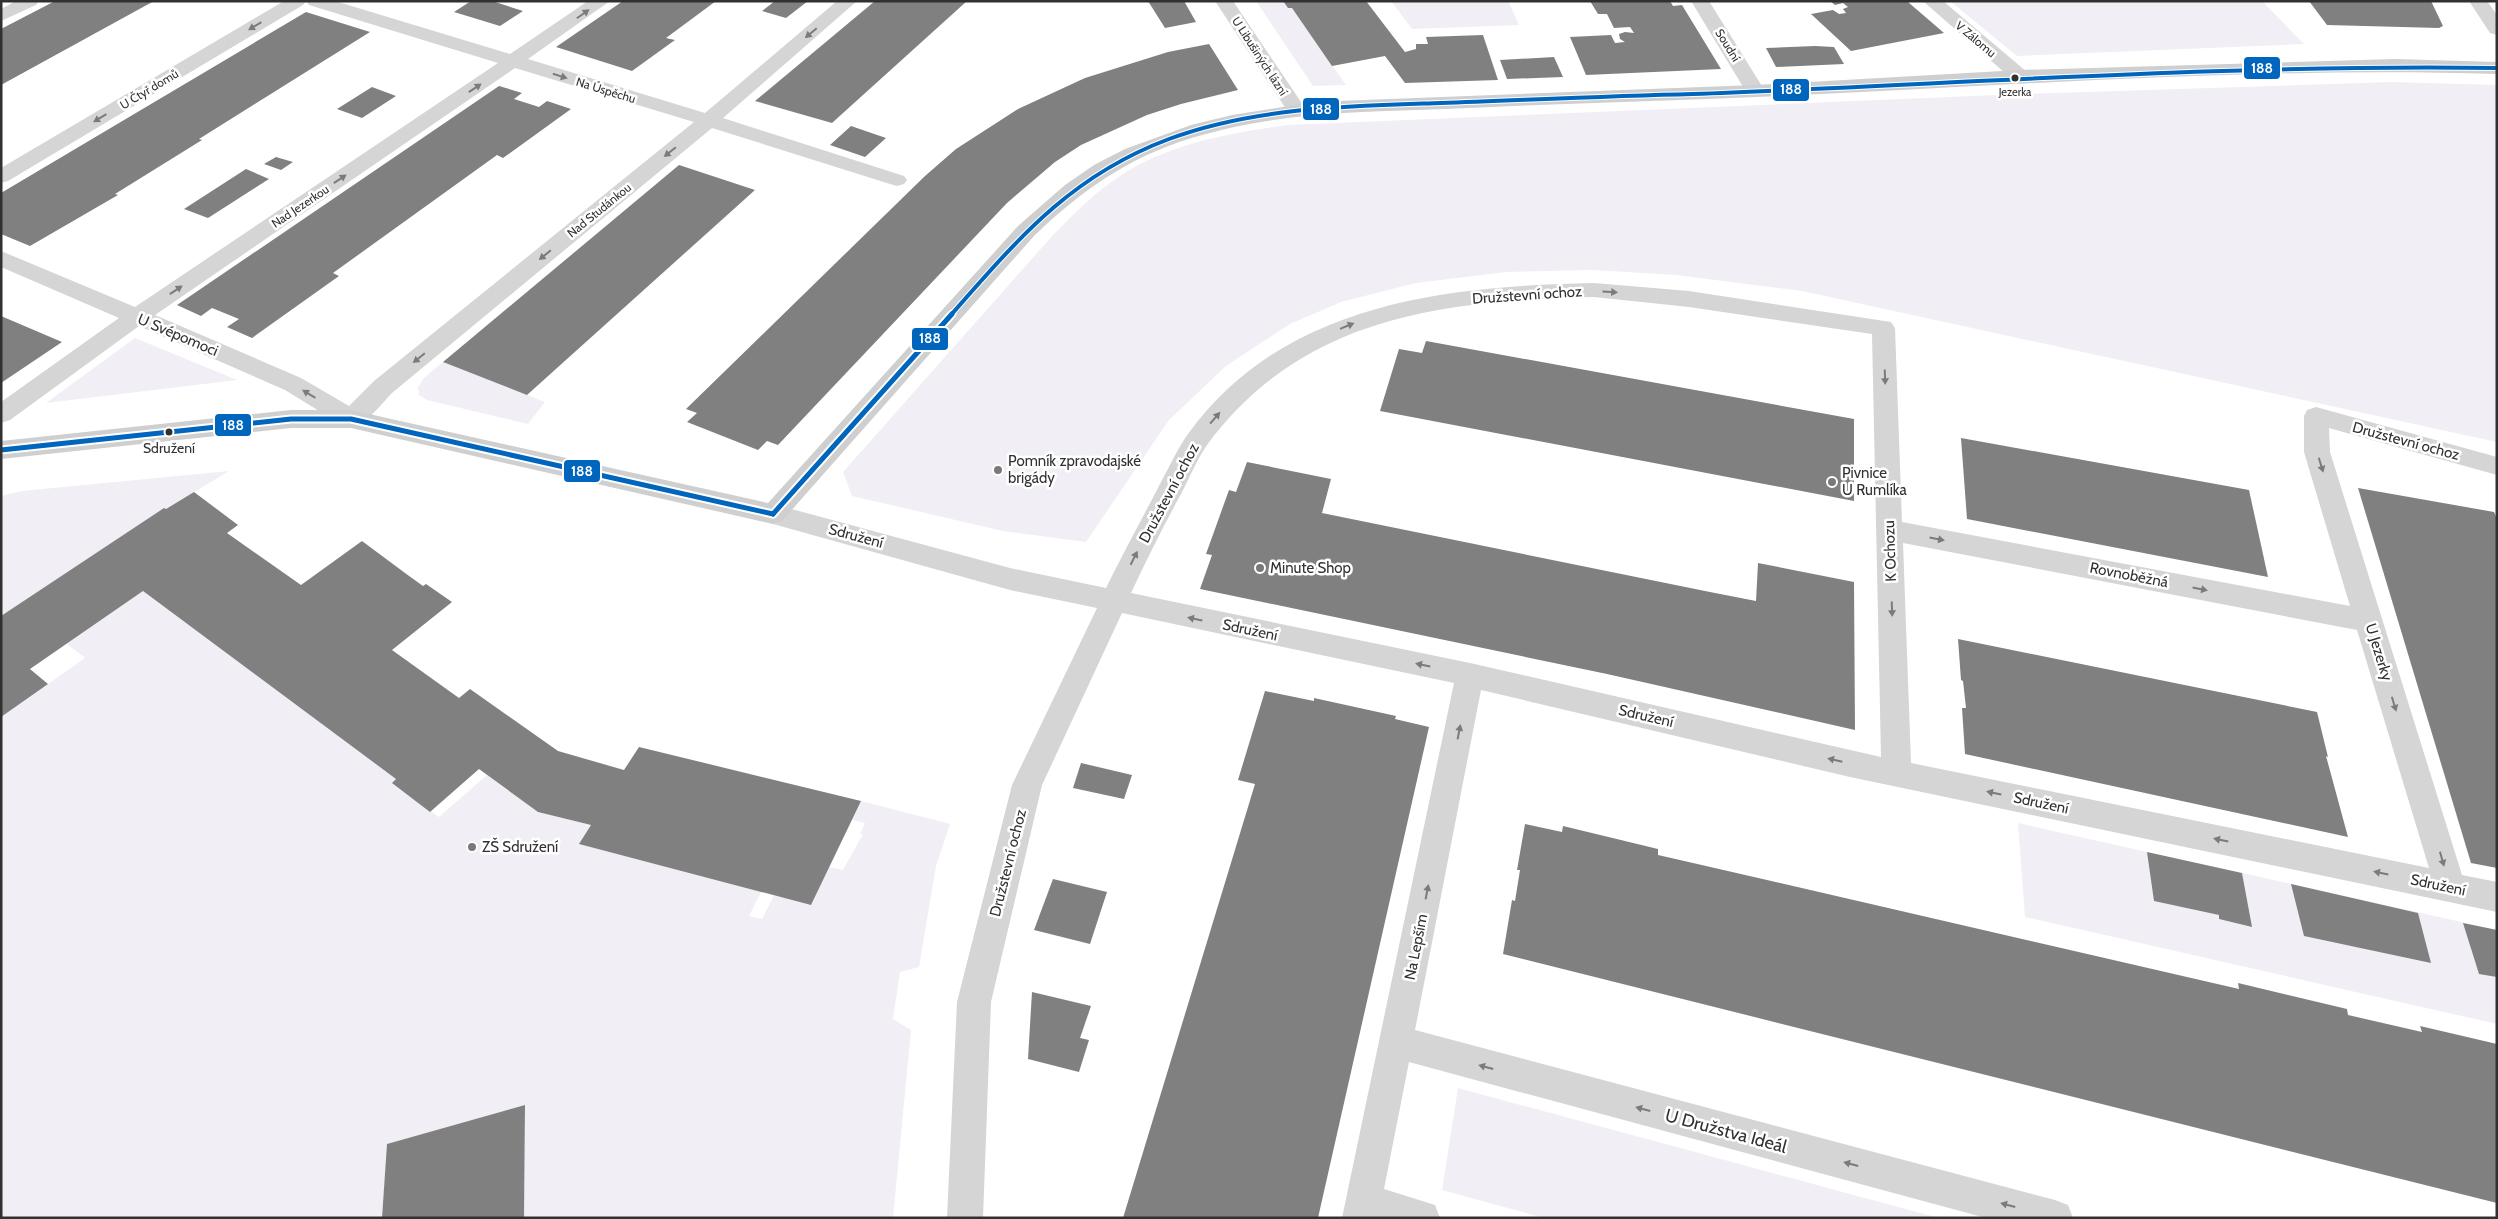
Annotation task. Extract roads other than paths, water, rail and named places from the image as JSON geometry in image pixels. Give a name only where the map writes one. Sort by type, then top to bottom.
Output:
[{"type":"street","points":[[1,16],[30,1]]},
{"type":"street","name":"U Čtyř domů","points":[[1,177],[297,1]]},
{"type":"street","name":"Na Úspěchu","points":[[315,1],[897,180]]},
{"type":"street","name":"Nad Jezerkou","points":[[1,414],[136,317],[514,62],[601,1]]},
{"type":"street","name":"Nad Studánkou","points":[[351,419],[383,387],[697,130],[848,1]]},
{"type":"street","name":"U Libušiných lázní","points":[[1224,1],[1297,111]]},
{"type":"street","name":"Soudní","points":[[1700,1],[1755,91]]},
{"type":"street","name":"V Zálomu","points":[[1932,1],[2020,76]]},
{"type":"street","points":[[2478,1],[2497,29]]},
{"type":"street","points":[[773,514],[1026,231],[1071,190],[1120,159],[1177,135],[1220,122],[1297,111],[1755,91],[2020,76],[2394,64],[2497,68]]},
{"type":"street","name":"U Svépomoci","points":[[1,258],[293,384],[351,419]]},
{"type":"street","name":"Družstevní ochoz","points":[[965,1218],[974,1002],[1026,785],[1113,602],[1196,441],[1223,409],[1254,380],[1284,357],[1317,338],[1352,323],[1390,311],[1446,301],[1549,291],[1594,290],[1689,299],[1884,328]]},
{"type":"street","name":"K Ochozu","points":[[1884,328],[1896,773]]},
{"type":"street","name":"Družstevní ochoz","points":[[2316,416],[2497,466]]},
{"type":"street","name":"U Jezerky","points":[[2316,416],[2317,452],[2450,887]]},
{"type":"street","name":"Sdružení","points":[[1,450],[291,419],[351,419],[773,514],[1010,579],[1113,602],[1470,675],[1896,773],[2497,897]]},
{"type":"street","name":"Rovnoběžná","points":[[1889,530],[2369,621]]},
{"type":"street","name":"Na Lepším","points":[[1362,1210],[1470,675]]},
{"type":"street","name":"U Družstva Ideál","points":[[1397,1042],[2055,1218]]},
{"type":"street","points":[[1362,1210],[1422,1218]]},
{"type":"place","name":"Jezerka","points":[[2015,78]]},
{"type":"place","name":"Sdružení","points":[[169,432]]},
{"type":"place","name":"Pomník zpravodajské brigády","points":[[998,470]]},
{"type":"place","name":"Pivnice U Rumlíka","points":[[1832,482]]},
{"type":"place","name":"Minute Shop","points":[[1260,568]]},
{"type":"place","name":"ZŠ Sdružení","points":[[472,847]]}]
